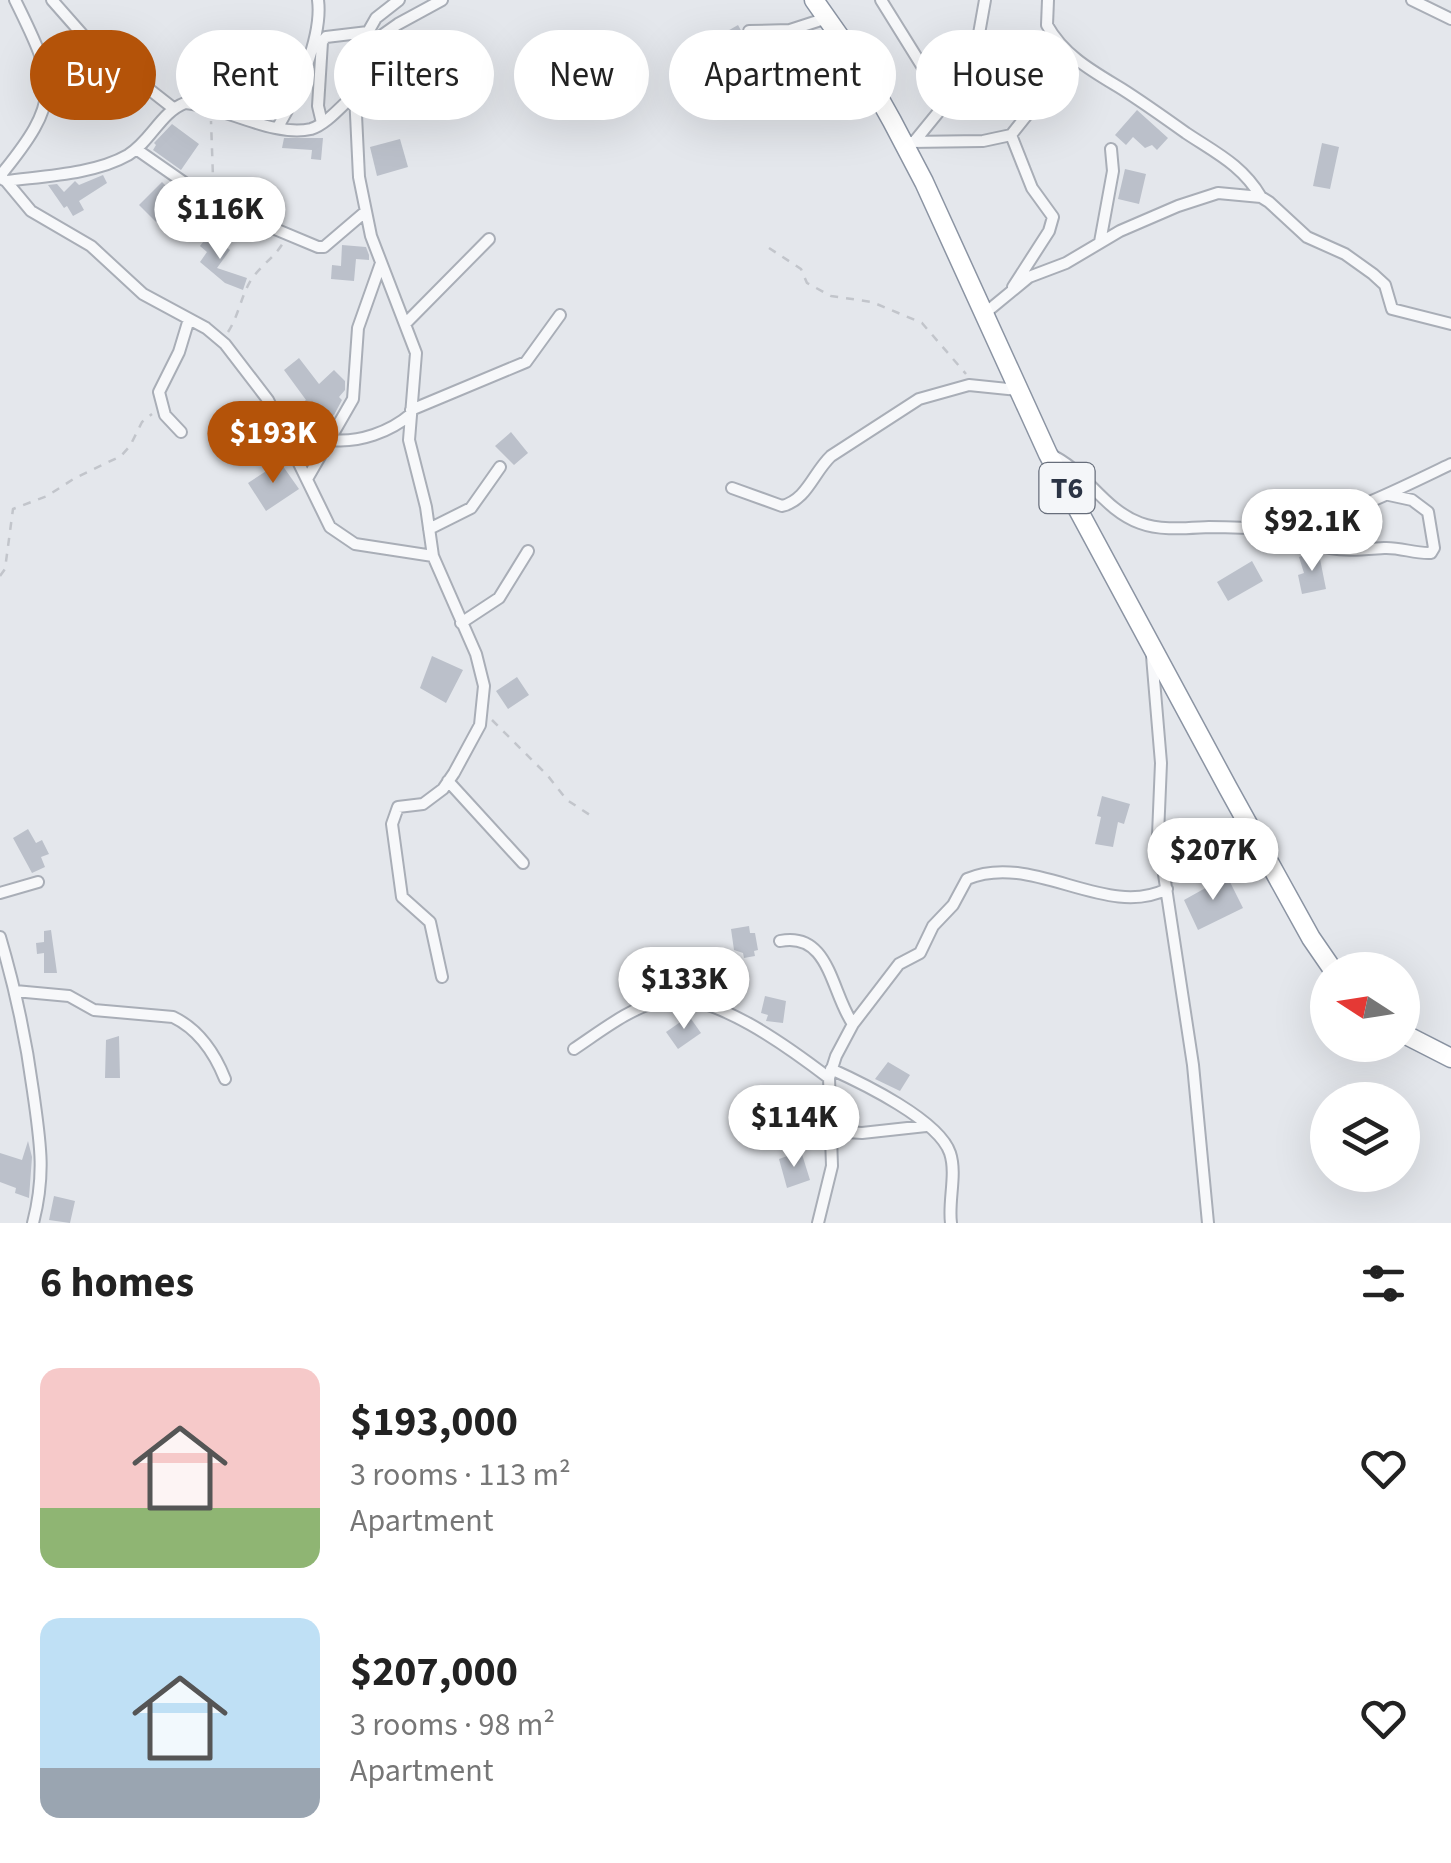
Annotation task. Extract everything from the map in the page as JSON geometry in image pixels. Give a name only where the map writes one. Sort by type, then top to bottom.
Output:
[{"type":"highway","name":"T6","points":[[814,0],[909,142],[1048,454],[1321,952]]},
{"type":"highway","points":[[1420,1042],[1451,1058]]},
{"type":"street","points":[[2,178],[26,144],[49,92],[44,58],[15,0]]},
{"type":"street","points":[[52,0],[89,42],[173,108]]},
{"type":"street","points":[[278,127],[298,88],[317,22],[318,0]]},
{"type":"street","points":[[369,30],[376,18],[398,0]]},
{"type":"street","points":[[390,30],[442,0]]},
{"type":"street","points":[[880,0],[916,57]]},
{"type":"street","points":[[979,30],[984,0]]},
{"type":"street","points":[[1048,0],[1047,26],[1090,72],[1226,157],[1245,174],[1261,198],[1278,208],[1306,238],[1345,254],[1385,285],[1392,308],[1451,324]]},
{"type":"street","points":[[1412,0],[1451,19]]},
{"type":"street","points":[[790,30],[828,18]]},
{"type":"street","points":[[322,123],[318,106],[322,42],[334,37]]},
{"type":"street","points":[[2,178],[105,164],[136,149],[176,107]]},
{"type":"street","points":[[252,120],[300,130],[314,128],[334,112]]},
{"type":"street","points":[[356,120],[365,212],[416,353],[409,440],[433,556],[480,668],[483,706],[475,734],[448,781],[423,804],[398,808],[392,824],[402,897],[430,922],[442,978]]},
{"type":"street","points":[[909,142],[929,120]]},
{"type":"street","points":[[909,142],[983,141],[1011,135],[1023,120]]},
{"type":"street","points":[[1011,135],[1032,188],[1054,217],[1012,288]]},
{"type":"street","points":[[136,149],[208,199],[324,247],[365,212]]},
{"type":"street","points":[[1100,242],[1113,170],[1111,149]]},
{"type":"street","points":[[2,178],[31,211],[99,252],[143,294],[220,340],[268,400],[330,527],[355,544],[433,556]]},
{"type":"street","points":[[984,314],[1029,277],[1208,194],[1261,198]]},
{"type":"street","points":[[406,323],[489,239]]},
{"type":"street","points":[[307,478],[354,399],[358,328],[382,262]]},
{"type":"street","points":[[331,440],[346,441],[382,432],[399,424],[411,412],[526,362],[560,315]]},
{"type":"street","points":[[182,432],[165,415],[159,392],[179,352],[189,319]]},
{"type":"street","points":[[732,488],[782,506],[790,504],[803,495],[831,456],[920,399],[969,385],[1019,390]]},
{"type":"street","points":[[1048,454],[1075,468],[1096,492],[1139,523],[1159,528],[1308,523],[1388,494],[1451,464]]},
{"type":"street","points":[[429,529],[471,508],[500,467]]},
{"type":"street","points":[[1287,526],[1306,541],[1334,551],[1385,548],[1431,552],[1434,548],[1428,512],[1412,500],[1388,494]]},
{"type":"street","points":[[461,623],[499,598],[528,552]]},
{"type":"street","points":[[1151,645],[1160,764],[1158,835],[1193,1066],[1208,1223]]},
{"type":"street","points":[[448,781],[522,862]]},
{"type":"street","points":[[818,1223],[832,1166],[830,1073],[853,1024],[899,964],[920,952],[962,884],[973,876],[999,872],[1030,875],[1102,894],[1142,898],[1167,889]]},
{"type":"street","points":[[0,893],[38,882]]},
{"type":"street","points":[[0,937],[24,1029],[42,1152],[40,1194],[33,1223]]},
{"type":"street","points":[[780,941],[801,940],[820,953],[853,1024]]},
{"type":"street","points":[[14,991],[70,996],[94,1010],[173,1017],[182,1021],[212,1052],[224,1078]]},
{"type":"street","points":[[574,1049],[622,1017],[662,1000],[686,1000],[748,1022],[830,1073],[895,1101],[944,1142],[950,1154],[951,1223]]},
{"type":"street","points":[[832,1131],[862,1133],[926,1126]]},
{"type":"path","points":[[208,199],[214,177],[209,120]]},
{"type":"path","points":[[220,340],[239,313],[254,275],[274,257],[288,235]]},
{"type":"path","points":[[770,248],[801,269],[807,283],[831,296],[872,302],[922,322],[966,374],[969,385]]},
{"type":"path","points":[[0,576],[16,506],[46,496],[120,456],[142,422],[155,411]]},
{"type":"path","points":[[483,706],[500,730],[567,800],[593,817]]},
{"type":"building","points":[[1137,110],[1168,138],[1157,150],[1152,145],[1145,148],[1133,137],[1126,145],[1115,135]]},
{"type":"building","points":[[172,124],[199,144],[181,170],[153,150],[154,143]]},
{"type":"building","points":[[284,138],[323,138],[321,160],[311,159],[312,150],[282,148]]},
{"type":"building","points":[[400,139],[408,167],[377,176],[370,147]]},
{"type":"building","points":[[1322,143],[1339,147],[1330,189],[1313,186]]},
{"type":"building","points":[[1125,169],[1146,174],[1139,204],[1118,199]]},
{"type":"building","points":[[103,175],[107,183],[79,201],[84,210],[73,216],[48,185],[57,184],[64,192],[75,181],[79,185]]},
{"type":"building","points":[[162,182],[179,199],[156,222],[139,205]]},
{"type":"building","points":[[209,234],[230,250],[217,268],[247,278],[243,290],[225,283],[200,262],[207,252],[200,246]]},
{"type":"building","points":[[342,245],[366,247],[369,255],[369,260],[356,259],[354,281],[331,279],[332,265],[341,266]]},
{"type":"building","points":[[299,358],[319,384],[334,370],[345,381],[334,415],[309,432],[293,409],[306,400],[284,370]]},
{"type":"building","points":[[511,432],[528,453],[514,465],[495,446]]},
{"type":"building","points":[[280,462],[299,489],[266,511],[248,483]]},
{"type":"building","points":[[1319,554],[1326,589],[1302,594],[1298,575],[1304,573],[1299,557]]},
{"type":"building","points":[[1252,561],[1263,581],[1228,601],[1217,582]]},
{"type":"building","points":[[432,656],[463,670],[446,703],[420,688]]},
{"type":"building","points":[[517,677],[529,695],[508,709],[496,691]]},
{"type":"building","points":[[1102,796],[1130,804],[1124,824],[1118,822],[1113,847],[1095,844]]},
{"type":"building","points":[[28,829],[36,843],[42,840],[49,854],[41,857],[45,867],[32,873],[13,838]]},
{"type":"building","points":[[1227,876],[1243,908],[1198,930],[1184,900]]},
{"type":"building","points":[[749,926],[750,933],[755,933],[758,950],[754,951],[755,956],[744,958],[743,953],[734,950],[731,929]]},
{"type":"building","points":[[51,930],[57,973],[44,973],[44,953],[37,954],[36,943],[44,942],[44,931]]},
{"type":"building","points":[[765,996],[786,1001],[783,1023],[766,1021],[768,1015],[761,1013]]},
{"type":"building","points":[[689,1016],[701,1033],[678,1049],[666,1032]]},
{"type":"building","points":[[119,1036],[120,1078],[105,1078],[106,1040]]},
{"type":"building","points":[[888,1062],[910,1075],[900,1091],[875,1079]]},
{"type":"building","points":[[28,1141],[32,1157],[29,1198],[0,1182],[0,1153],[22,1160]]},
{"type":"building","points":[[801,1151],[810,1180],[787,1188],[779,1159]]},
{"type":"building","points":[[54,1196],[75,1201],[70,1223],[49,1220]]}]
